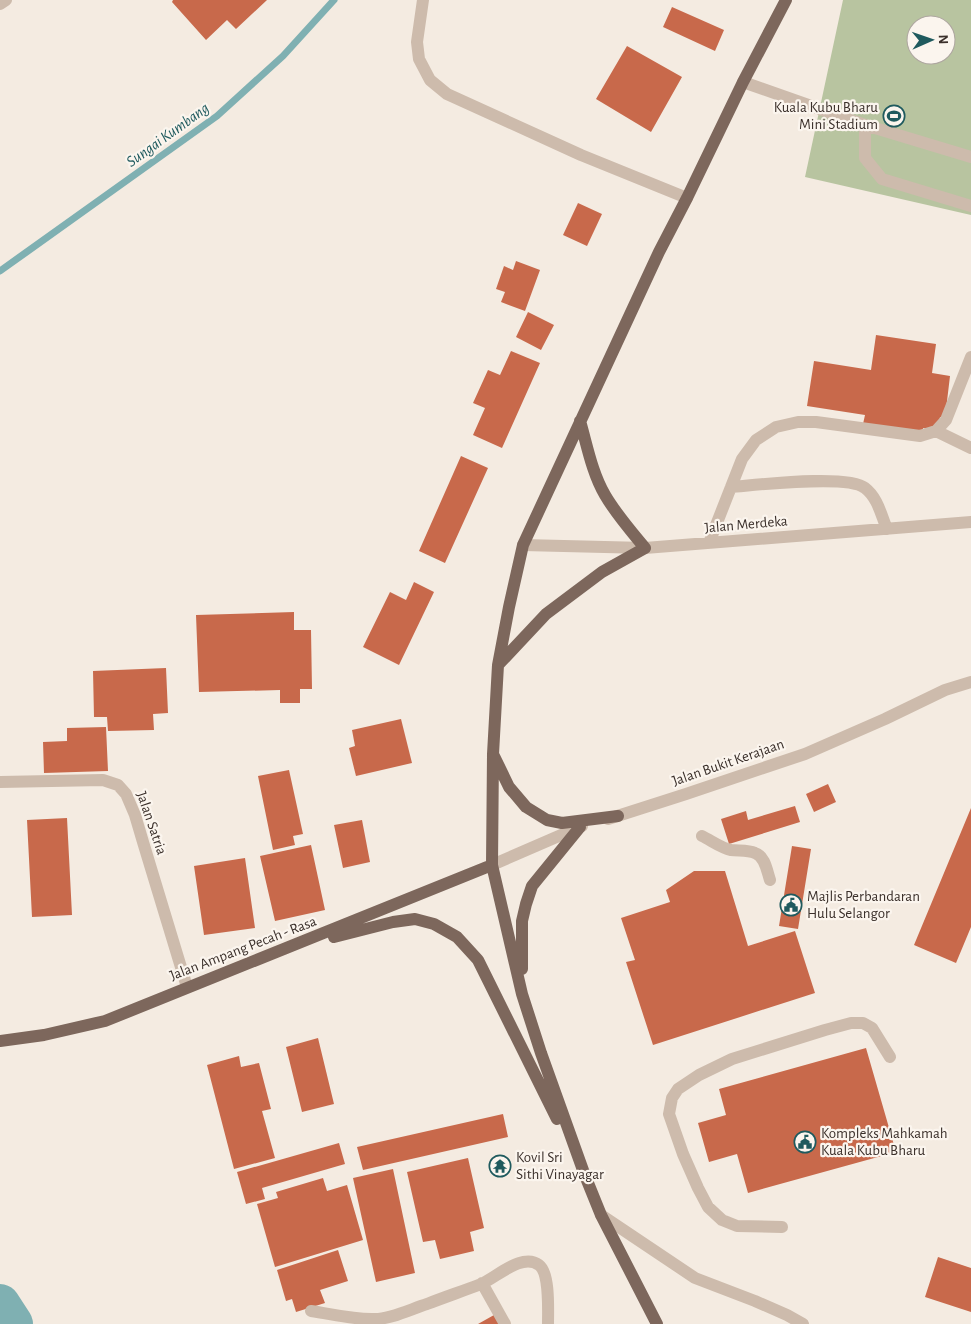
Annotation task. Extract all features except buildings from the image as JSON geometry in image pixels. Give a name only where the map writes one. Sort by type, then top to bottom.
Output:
[{"type":"main road","points":[[657,1324],[601,1215],[540,1053],[522,994],[492,865],[493,754],[498,665],[523,545],[655,261],[742,82],[786,0]]},
{"type":"main road","points":[[498,665],[546,614],[602,572],[645,548],[604,494],[594,470],[580,421]]},
{"type":"main road","points":[[493,754],[509,787],[526,807],[547,820],[562,823],[618,816]]},
{"type":"main road","points":[[522,994],[522,929],[526,904],[532,886],[580,827]]},
{"type":"main road","name":"Jalan Ampang Pecah - Rasa","points":[[0,1041],[44,1035],[105,1021],[492,865]]},
{"type":"main road","points":[[289,948],[393,922],[415,919],[434,924],[458,937],[478,960],[584,1173]]},
{"type":"street","points":[[0,4],[6,0]]},
{"type":"street","points":[[423,0],[417,42],[419,59],[430,80],[447,94],[581,156],[687,198]]},
{"type":"street","points":[[742,82],[865,125],[971,157]]},
{"type":"street","points":[[865,125],[865,158],[882,179],[971,206]]},
{"type":"street","points":[[709,543],[742,459],[756,440],[776,427],[798,422],[816,422],[920,436],[936,431],[946,420],[971,357]]},
{"type":"street","points":[[936,431],[971,448]]},
{"type":"street","points":[[731,487],[825,481],[850,482],[864,487],[875,497],[886,529]]},
{"type":"street","name":"Jalan Merdeka","points":[[523,545],[645,548],[971,522]]},
{"type":"street","name":"Jalan Bukit Kerajaan","points":[[492,865],[580,827],[805,754],[945,690],[971,682]]},
{"type":"street","name":"Jalan Satria","points":[[0,782],[103,780],[118,784],[126,794],[135,815],[187,987]]},
{"type":"street","points":[[702,836],[721,847],[757,853],[766,866],[770,880]]},
{"type":"street","points":[[782,1227],[737,1226],[722,1220],[708,1207],[683,1154],[669,1114],[672,1098],[678,1088],[698,1075],[732,1059],[851,1023],[863,1023],[872,1028],[890,1057]]},
{"type":"street","points":[[601,1215],[695,1278],[755,1301],[803,1324]]},
{"type":"street","points":[[311,1311],[359,1319],[378,1319],[401,1313],[482,1284],[516,1264],[529,1261],[539,1264],[545,1272],[548,1324]]},
{"type":"street","points":[[482,1284],[505,1324]]},
{"type":"green space","name":"Kuala Kubu Bharu Mini Stadium","points":[[843,0],[971,0],[971,215],[805,177]]},
{"type":"waterway","name":"Sungai Kumbang","points":[[0,271],[217,116],[283,56],[334,0]]},
{"type":"waterway","points":[[0,1304],[13,1324]]},
{"type":"place","name":"Kuala Kubu Bharu Mini Stadium","points":[[894,116]]},
{"type":"place","name":"Majlis Perbandaran Hulu Selangor","points":[[791,905]]},
{"type":"place","name":"Kompleks Mahkamah Kuala Kubu Bharu","points":[[805,1142]]},
{"type":"place","name":"Kovil Sri Sithi Vinayagar","points":[[500,1166]]}]
